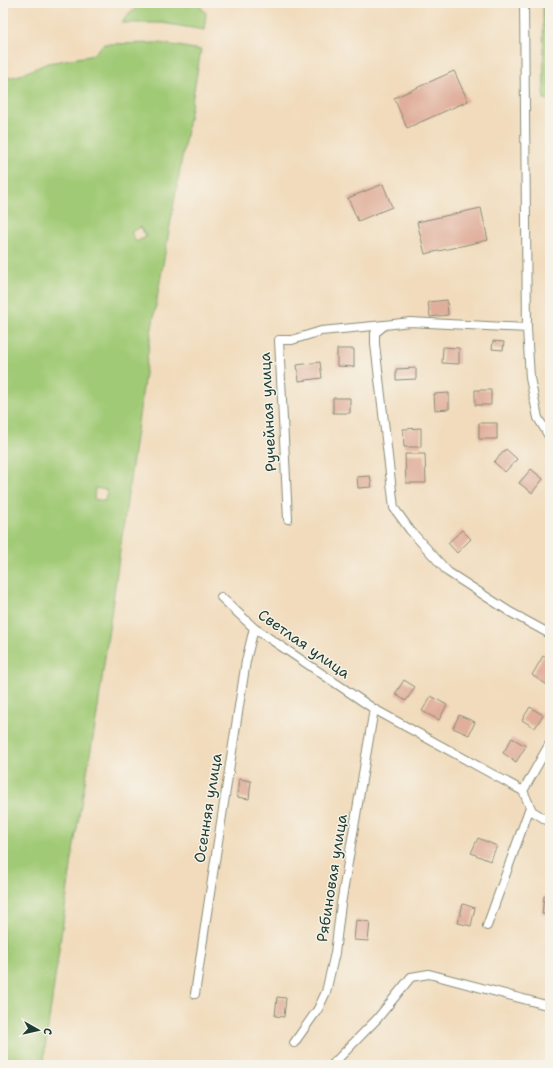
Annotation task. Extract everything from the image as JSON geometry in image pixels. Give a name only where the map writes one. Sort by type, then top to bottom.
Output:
[{"type":"street","points":[[524,3],[527,328],[530,378],[538,418],[550,438]]},
{"type":"street","points":[[527,328],[410,322],[385,325],[375,333],[374,344],[394,508],[410,530],[448,572],[510,612],[550,634]]},
{"type":"street","name":"Ручейная улица","points":[[288,519],[279,340],[292,340],[321,331],[385,325]]},
{"type":"street","name":"Светлая улица","points":[[221,597],[254,628],[374,709],[523,791]]},
{"type":"street","name":"Осенняя улица","points":[[195,994],[244,669],[254,628]]},
{"type":"street","name":"Рябиновая улица","points":[[294,1043],[318,1009],[326,992],[335,953],[341,904],[374,709]]},
{"type":"street","points":[[550,743],[523,791],[532,811],[550,822]]},
{"type":"street","points":[[487,926],[530,807]]},
{"type":"street","points":[[333,1064],[377,1019],[411,977],[429,974],[550,1006]]},
{"type":"green space","points":[[139,3],[197,3],[206,13],[204,30],[162,23],[122,23]]},
{"type":"green space","points":[[543,3],[550,3],[550,100],[544,99]]},
{"type":"green space","points":[[160,43],[201,50],[149,345],[96,721],[74,845],[45,1048],[44,1065],[3,1065],[3,77],[20,75],[48,63],[89,56],[104,44]],"holes":[[[141,227],[146,237],[136,242],[131,232]],[[95,488],[107,490],[105,501],[94,499]]]},
{"type":"building","points":[[454,71],[468,101],[407,128],[394,98]]},
{"type":"building","points":[[383,184],[392,207],[358,221],[348,198]]},
{"type":"building","points":[[481,208],[488,240],[425,254],[417,222]]},
{"type":"building","points":[[447,300],[448,315],[430,317],[428,302]]},
{"type":"building","points":[[493,341],[504,342],[503,350],[492,349]]},
{"type":"building","points":[[443,347],[459,348],[459,364],[442,363]]},
{"type":"building","points":[[337,349],[354,349],[354,367],[337,366]]},
{"type":"building","points":[[320,362],[322,378],[299,381],[297,365]]},
{"type":"building","points":[[416,368],[416,379],[396,380],[396,369]]},
{"type":"building","points":[[475,390],[491,390],[491,405],[475,405]]},
{"type":"building","points":[[449,393],[449,409],[435,410],[434,394]]},
{"type":"building","points":[[333,398],[350,398],[350,413],[333,413]]},
{"type":"building","points":[[479,423],[497,423],[497,439],[479,439]]},
{"type":"building","points":[[421,428],[421,447],[404,447],[403,429]]},
{"type":"building","points":[[506,449],[517,459],[505,472],[494,462]]},
{"type":"building","points":[[405,454],[425,454],[426,483],[406,483]]},
{"type":"building","points":[[531,469],[543,479],[532,493],[519,483]]},
{"type":"building","points":[[370,476],[372,487],[358,488],[357,477]]},
{"type":"building","points":[[462,530],[471,539],[457,553],[448,543]]},
{"type":"building","points":[[543,656],[550,660],[549,686],[532,675]]},
{"type":"building","points":[[404,680],[415,687],[406,701],[395,694]]},
{"type":"building","points":[[431,696],[447,705],[439,720],[422,711]]},
{"type":"building","points":[[530,707],[543,715],[535,728],[522,720]]},
{"type":"building","points":[[459,715],[475,722],[469,735],[453,728]]},
{"type":"building","points":[[512,738],[526,746],[516,762],[503,753]]},
{"type":"building","points":[[239,779],[251,781],[249,799],[237,797]]},
{"type":"building","points":[[478,838],[497,846],[490,861],[471,853]]},
{"type":"building","points":[[544,896],[550,897],[550,915],[542,914]]},
{"type":"building","points":[[463,904],[475,908],[471,926],[458,923]]},
{"type":"building","points":[[356,920],[370,922],[368,941],[354,940]]},
{"type":"building","points":[[277,997],[286,998],[284,1017],[275,1016]]}]
